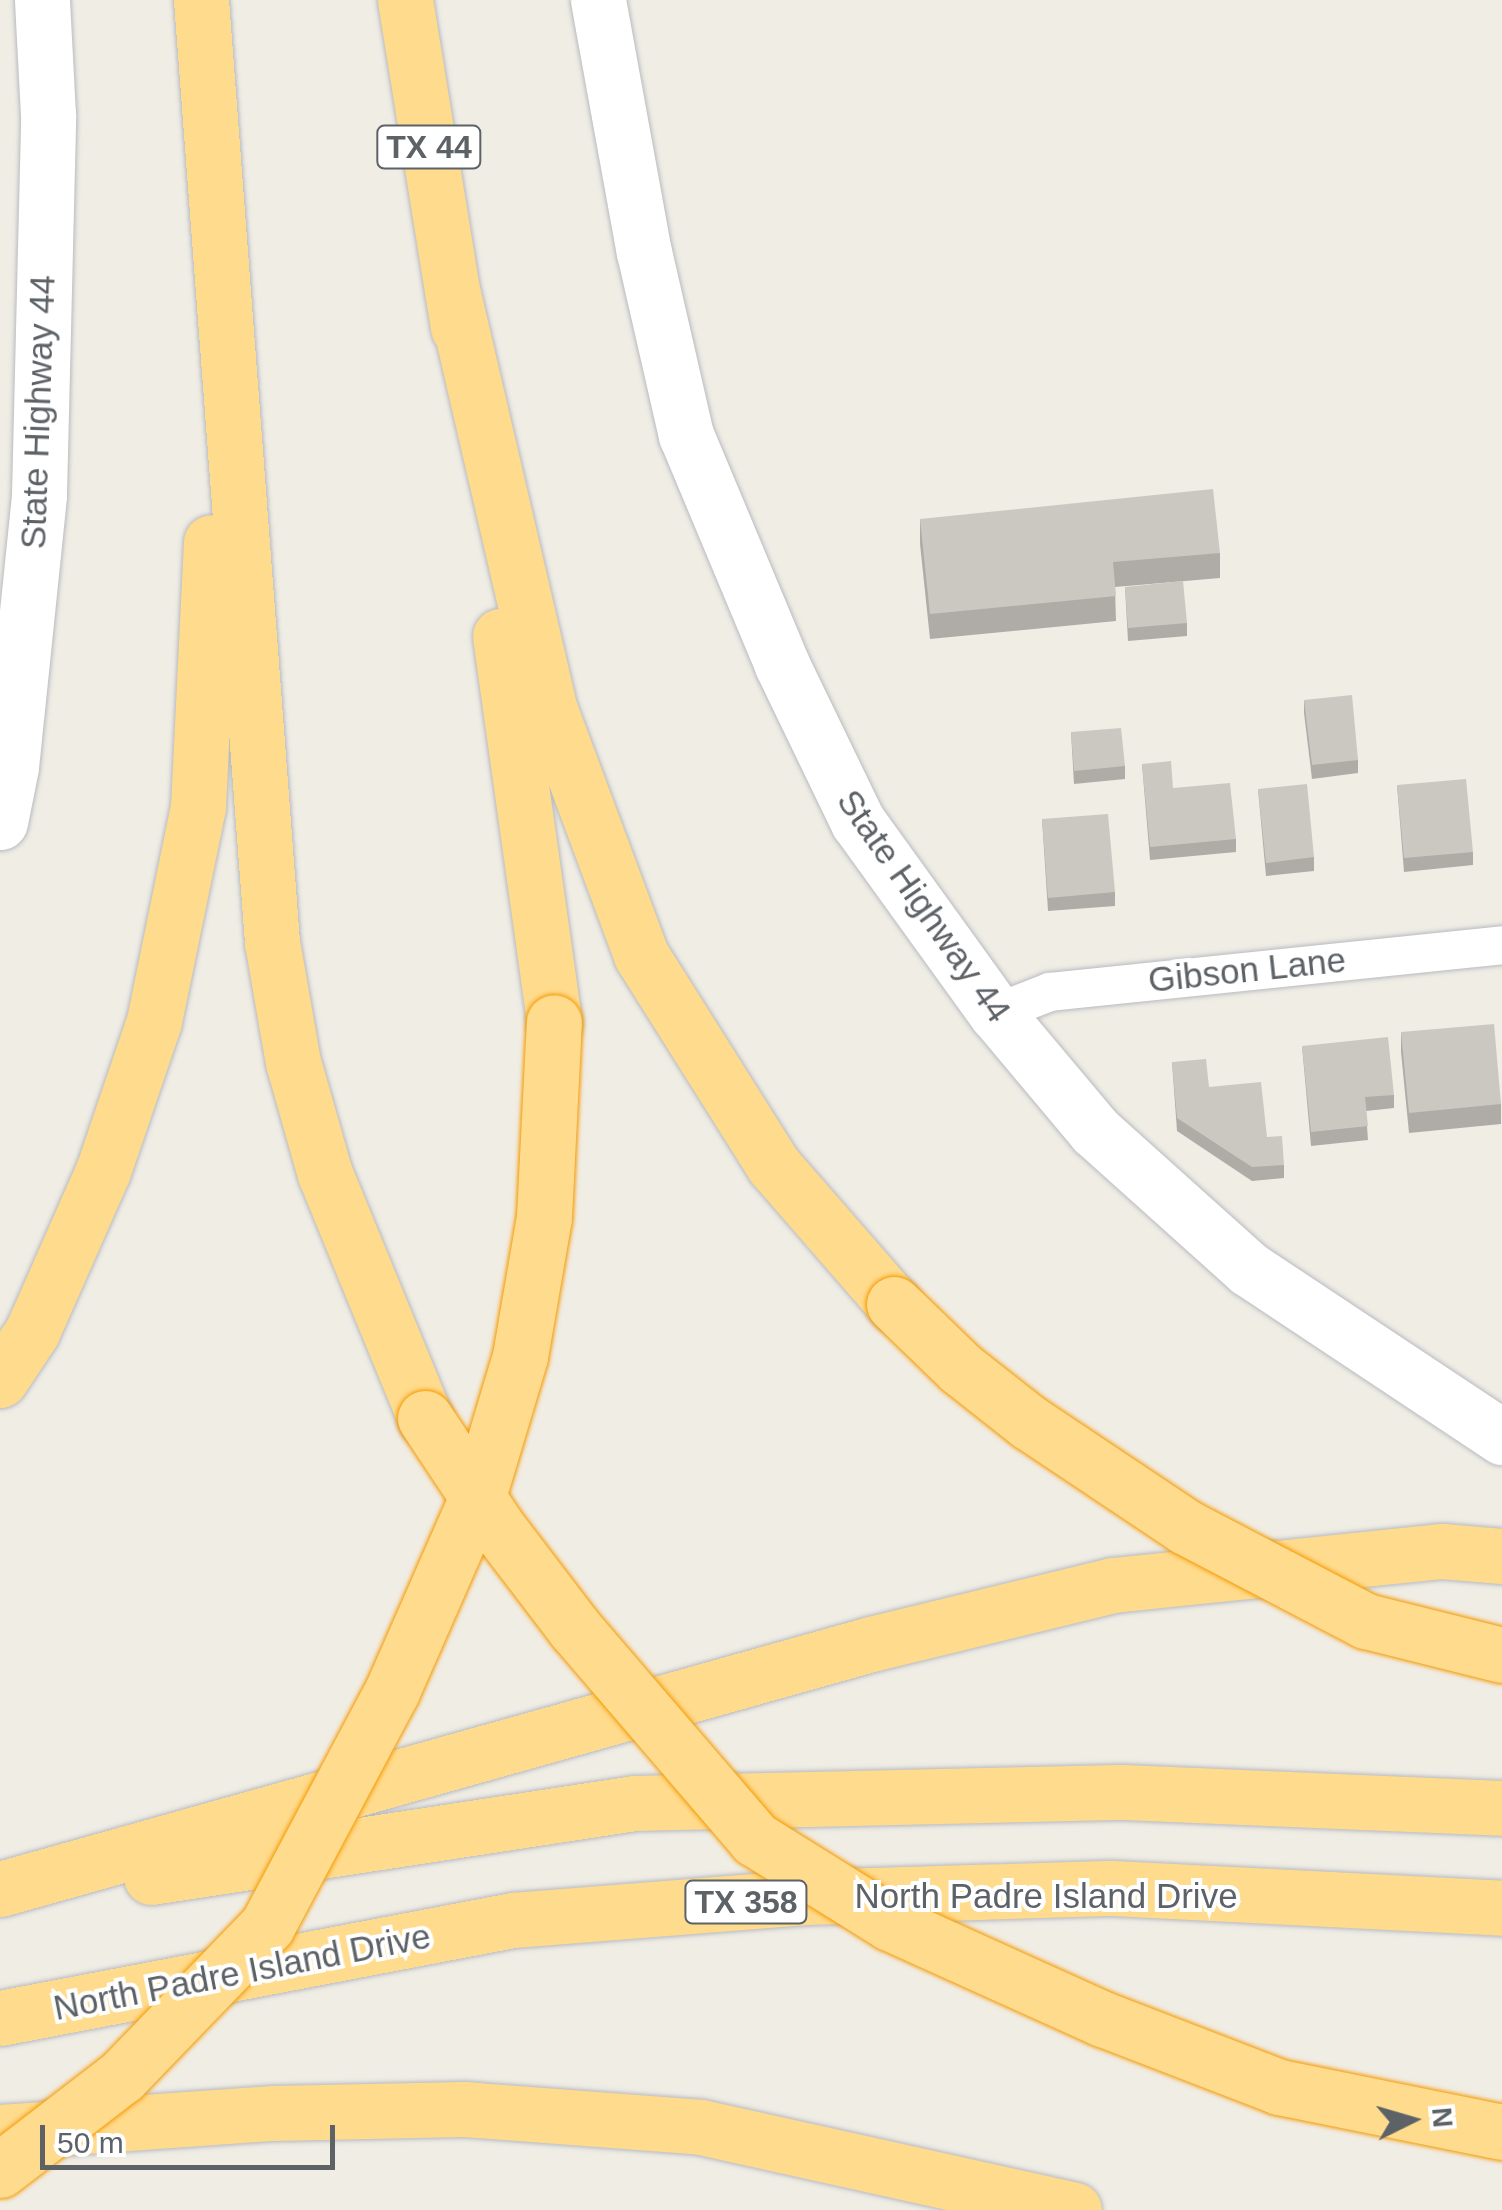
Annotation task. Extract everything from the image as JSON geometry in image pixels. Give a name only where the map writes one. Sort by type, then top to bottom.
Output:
[{"type":"highway","points":[[0,1380],[32,1332],[104,1171],[154,1020],[198,807],[211,546],[186,0]]},
{"type":"highway","points":[[202,0],[272,942],[292,1062],[326,1174],[425,1418],[498,1528],[574,1629],[755,1839],[890,1923],[1103,2020],[1278,2087],[1502,2132]]},
{"type":"highway","name":"TX 44","points":[[405,0],[453,294]]},
{"type":"highway","points":[[0,2170],[122,2076],[266,1926],[392,1691],[479,1494],[520,1356],[544,1217],[554,1022],[453,294]]},
{"type":"highway","points":[[453,294],[550,710],[641,955],[774,1166],[894,1304],[960,1368],[1030,1423],[1186,1527],[1366,1621],[1502,1654]]},
{"type":"highway","points":[[0,1889],[871,1644],[1113,1585],[1442,1551],[1502,1556]]},
{"type":"highway","points":[[0,1900],[633,1803],[1123,1792],[1502,1808]]},
{"type":"highway","name":"North Padre Island Drive","points":[[0,2018],[513,1920],[805,1897],[1113,1888],[1502,1908]]},
{"type":"highway","points":[[0,2132],[273,2113],[464,2108],[702,2127],[1074,2210]]},
{"type":"main road","name":"State Highway 44","points":[[0,822],[11,767],[39,494],[48,115],[42,0]]},
{"type":"main road","name":"State Highway 44","points":[[598,0],[644,252],[686,436],[782,665],[858,822],[996,1013],[1095,1131],[1249,1269],[1502,1437]]},
{"type":"street","name":"Gibson Lane","points":[[996,1013],[1050,992],[1502,945]]},
{"type":"building","points":[[1213,489],[1220,553],[1113,562],[1116,596],[930,614],[920,519]]},
{"type":"building","points":[[1183,581],[1187,623],[1128,628],[1125,587]]},
{"type":"building","points":[[1352,695],[1358,760],[1312,765],[1304,700]]},
{"type":"building","points":[[1121,728],[1125,766],[1074,771],[1071,732]]},
{"type":"building","points":[[1171,761],[1173,788],[1230,783],[1236,839],[1150,847],[1142,764]]},
{"type":"building","points":[[1466,779],[1473,852],[1404,858],[1397,785]]},
{"type":"building","points":[[1307,784],[1314,857],[1266,863],[1258,789]]},
{"type":"building","points":[[1108,814],[1115,892],[1048,898],[1042,819]]},
{"type":"building","points":[[1494,1024],[1501,1104],[1409,1113],[1401,1032]]},
{"type":"building","points":[[1388,1037],[1394,1095],[1365,1097],[1368,1126],[1311,1132],[1302,1046]]},
{"type":"building","points":[[1206,1059],[1209,1087],[1261,1082],[1267,1137],[1282,1136],[1284,1165],[1252,1167],[1177,1118],[1172,1062]]}]
